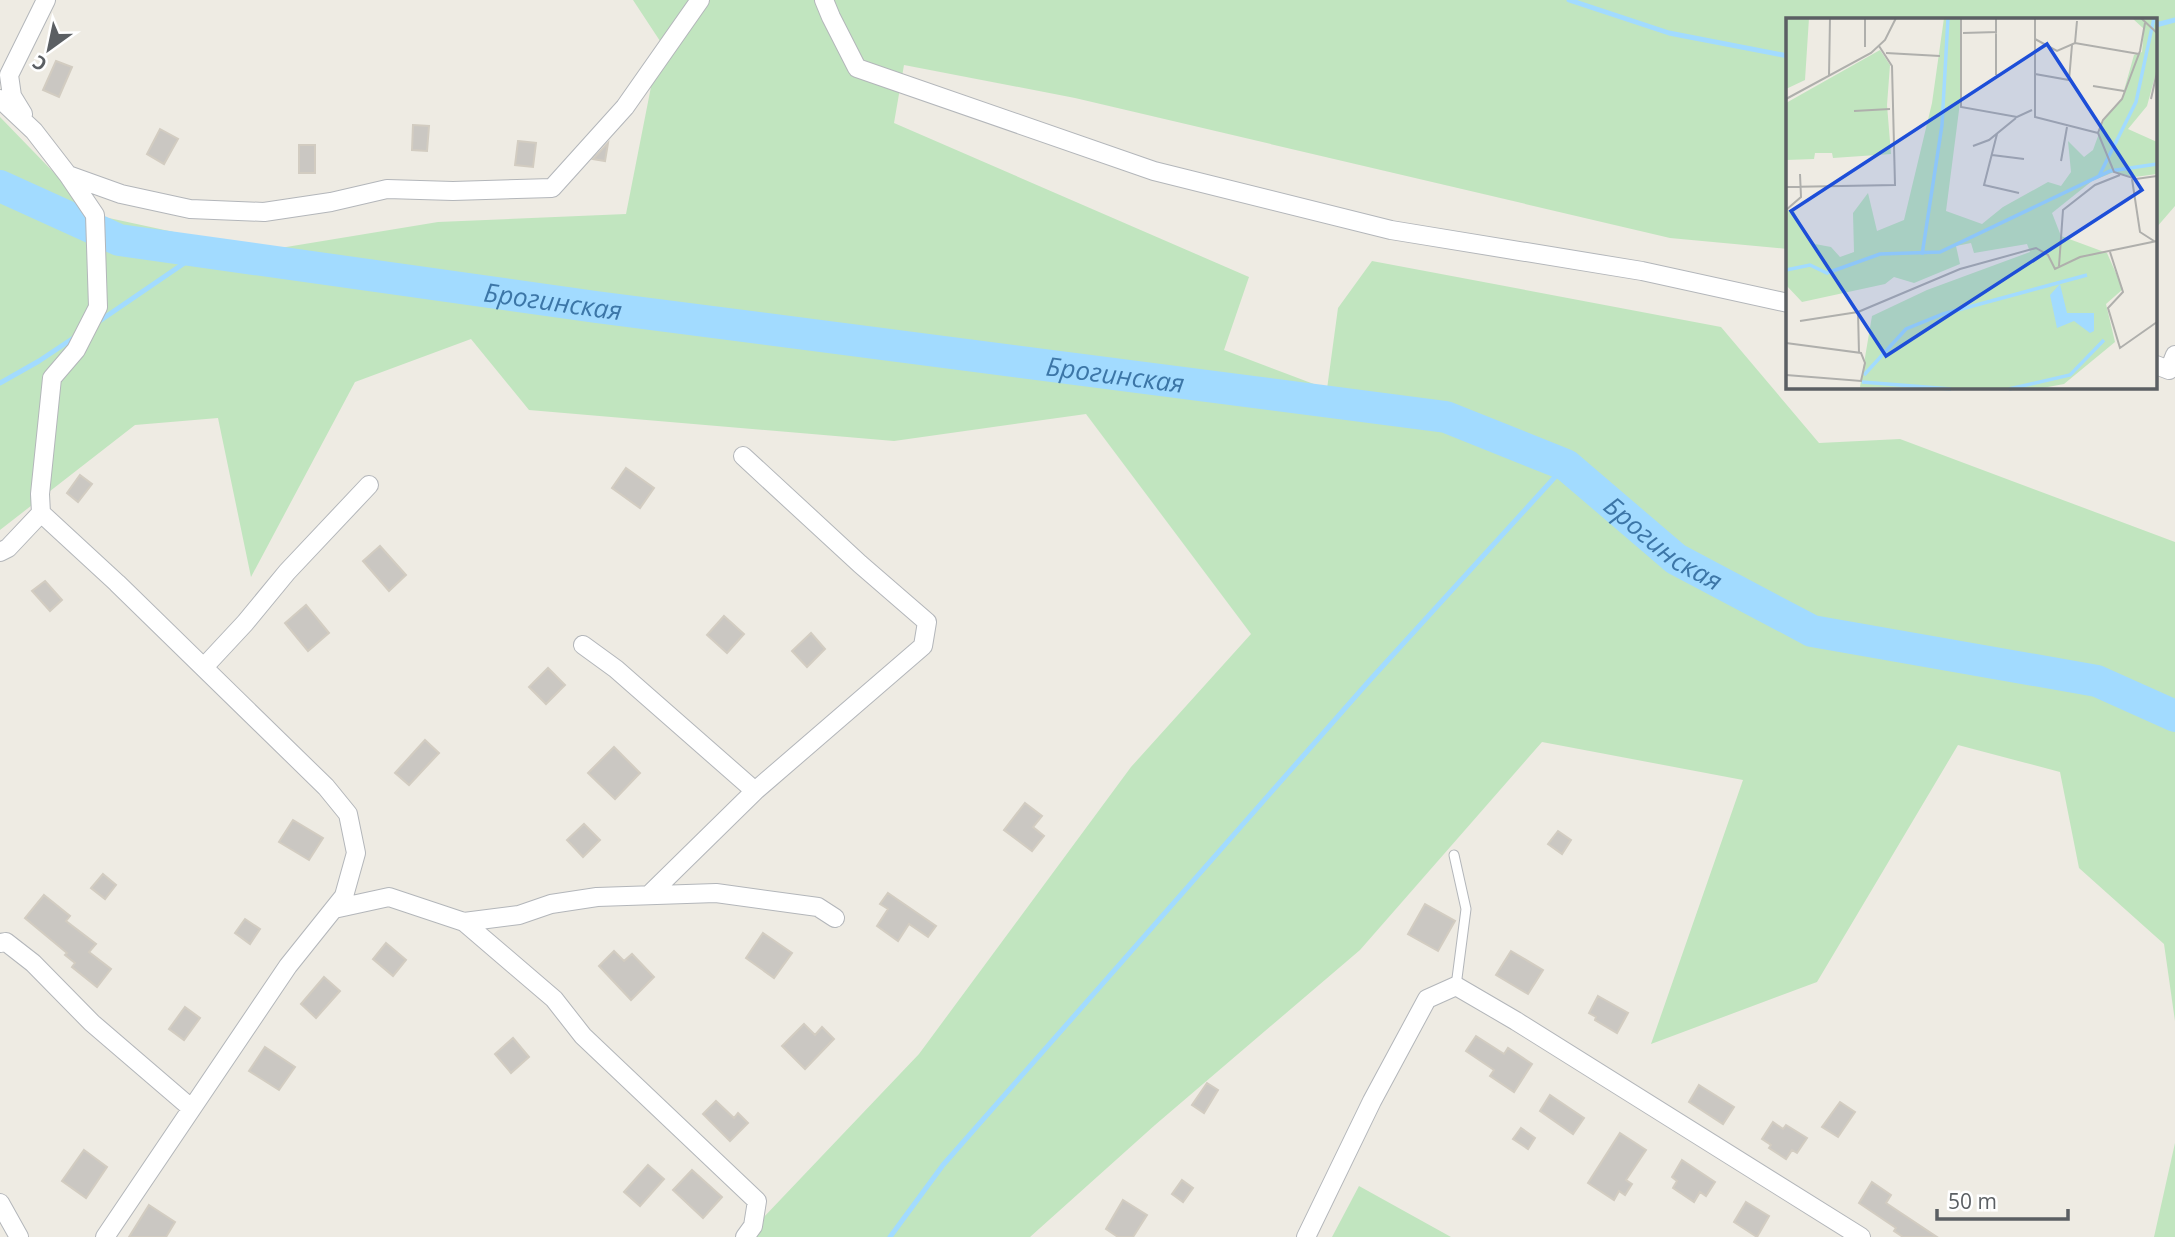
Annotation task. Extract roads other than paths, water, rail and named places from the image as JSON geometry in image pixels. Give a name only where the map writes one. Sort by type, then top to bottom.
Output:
[{"type":"street","points":[[46,0],[9,75],[12,96],[94,215],[98,307],[76,349],[52,379],[40,494],[41,513],[117,583],[326,787],[348,814],[356,853],[344,896],[288,966],[105,1237]]},
{"type":"street","points":[[68,175],[121,194],[190,209],[264,212],[331,202],[387,189],[453,191],[551,188],[625,107],[699,0]]},
{"type":"street","points":[[824,0],[858,68],[1154,171],[1391,230],[1642,271],[1786,303]]},
{"type":"street","points":[[0,99],[34,131]]},
{"type":"street","points":[[649,895],[755,791],[923,646],[927,622],[743,456]]},
{"type":"street","points":[[204,667],[287,572],[369,485]]},
{"type":"street","points":[[0,552],[8,548],[41,513]]},
{"type":"street","points":[[583,645],[616,669],[755,791]]},
{"type":"street","points":[[464,922],[519,915],[551,904],[597,897],[716,893],[818,907],[835,918]]},
{"type":"street","points":[[334,909],[388,897],[464,922],[554,999],[583,1036],[757,1201],[753,1226],[744,1237]]},
{"type":"street","points":[[0,943],[6,942],[33,963],[92,1023],[191,1108]]},
{"type":"street","points":[[1306,1237],[1372,1101],[1427,999],[1456,986],[1861,1237]]},
{"type":"street","points":[[0,1203],[19,1237]]},
{"type":"lane","points":[[1454,855],[1466,909],[1456,986]]},
{"type":"waterway","points":[[1569,0],[1669,33],[1786,56]]},
{"type":"waterway","points":[[2158,24],[2175,20]]},
{"type":"waterway","name":"Брогинская","points":[[0,186],[119,240],[596,307],[1446,417],[1566,465],[1676,559],[1812,631],[2097,681],[2175,716]]},
{"type":"waterway","points":[[98,322],[202,251]]},
{"type":"waterway","points":[[0,383],[75,337]]},
{"type":"waterway","points":[[890,1237],[943,1165],[1370,680],[1566,465]]}]
